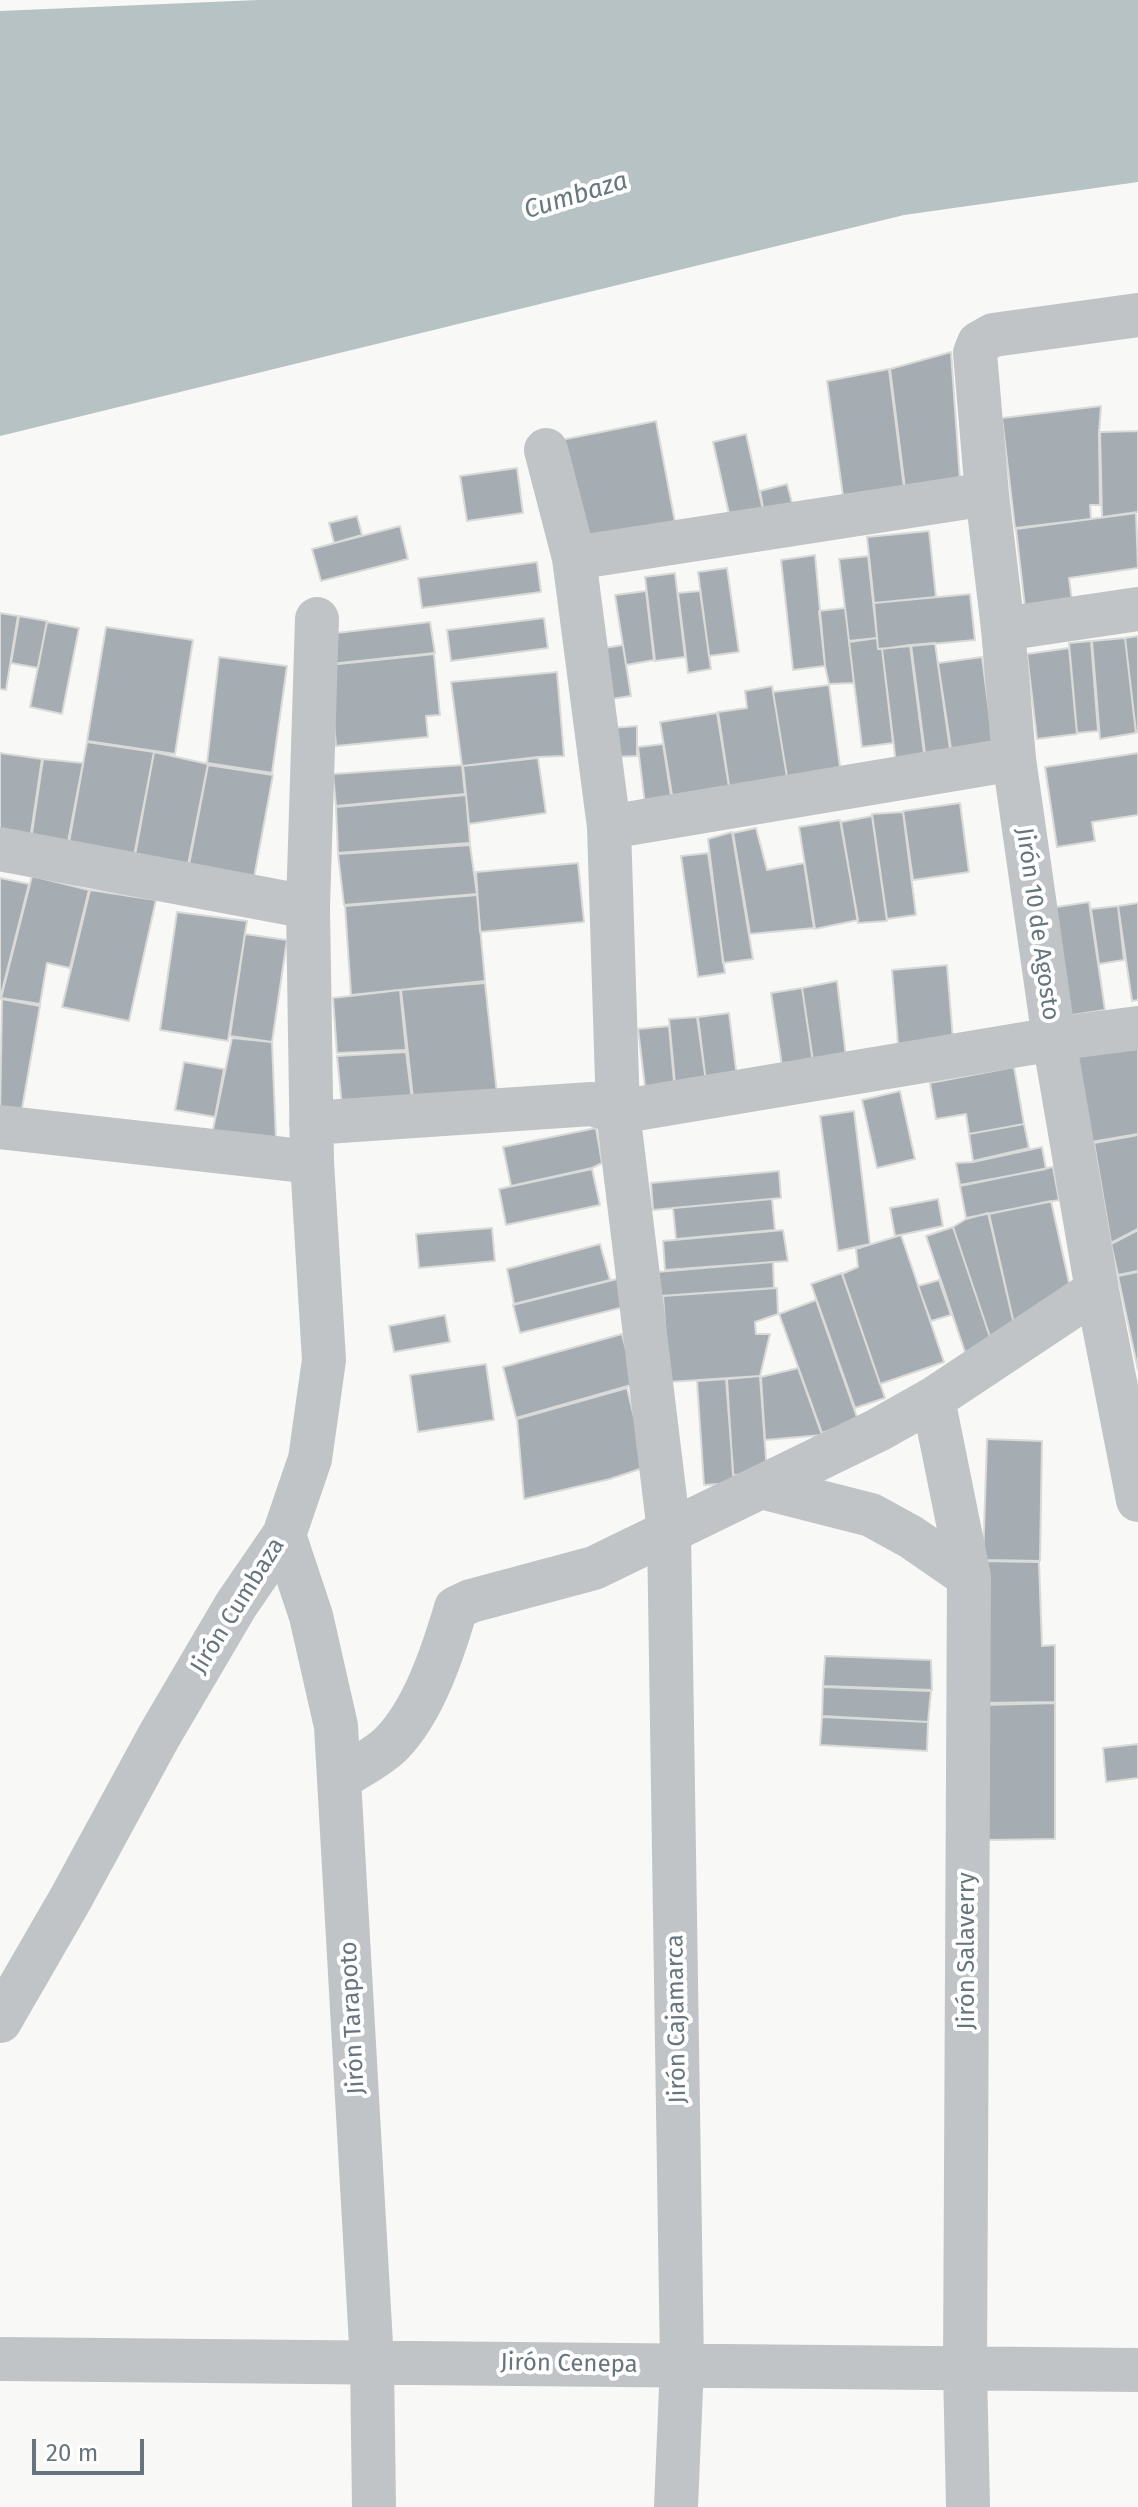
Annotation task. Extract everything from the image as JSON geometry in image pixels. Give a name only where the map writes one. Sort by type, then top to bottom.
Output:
[{"type":"street","name":"Jirón 10 de Agosto","points":[[1138,315],[993,335],[979,343],[975,353],[1014,759],[1054,1039],[1097,1290],[1130,1426],[1138,1500]]},
{"type":"street","name":"Jirón Cajamarca","points":[[546,450],[574,558],[609,827],[618,1112],[669,1531],[682,2365],[676,2507]]},
{"type":"street","points":[[574,558],[987,494]]},
{"type":"street","points":[[1003,629],[1138,609]]},
{"type":"street","name":"Jirón Cumbaza","points":[[0,2021],[159,1736],[236,1605],[284,1535],[310,1459],[324,1360],[312,1142],[308,907],[317,619]]},
{"type":"street","points":[[609,827],[1014,759]]},
{"type":"street","points":[[0,849],[308,907]]},
{"type":"street","points":[[0,1127],[312,1142],[591,1104],[618,1112],[1054,1039],[1138,1028]]},
{"type":"street","points":[[340,1779],[390,1746],[414,1716],[449,1635],[456,1608],[471,1601],[594,1568],[878,1430],[933,1399],[1097,1290]]},
{"type":"street","name":"Jirón Salaverry","points":[[933,1399],[969,1577],[965,2368],[968,2507]]},
{"type":"street","points":[[761,1487],[871,1515],[911,1537],[969,1577]]},
{"type":"street","name":"Jirón Tarapoto","points":[[284,1535],[311,1616],[336,1726],[372,2362],[374,2507]]},
{"type":"street","name":"Jirón Cenepa","points":[[0,2359],[1138,2370]]},
{"type":"water","name":"Cumbaza","points":[[258,0],[1138,0],[1138,182],[904,215],[0,436],[0,11]]},
{"type":"building","points":[[951,352],[960,480],[905,488],[890,369]]},
{"type":"building","points":[[889,369],[904,488],[844,503],[827,381]]},
{"type":"building","points":[[1101,406],[1100,505],[1090,505],[1091,519],[1015,528],[1002,418]]},
{"type":"building","points":[[656,421],[677,533],[582,552],[561,440]]},
{"type":"building","points":[[1138,431],[1138,512],[1102,517],[1100,432]]},
{"type":"building","points":[[746,434],[765,519],[732,527],[713,442]]},
{"type":"building","points":[[517,468],[523,513],[467,521],[460,476]]},
{"type":"building","points":[[787,484],[794,510],[765,518],[760,491]]},
{"type":"building","points":[[1136,513],[1138,568],[1069,578],[1072,600],[1025,607],[1016,529]]},
{"type":"building","points":[[357,516],[362,535],[334,543],[329,523]]},
{"type":"building","points":[[400,526],[408,559],[321,581],[312,549]]},
{"type":"building","points":[[929,531],[936,597],[874,603],[867,537]]},
{"type":"building","points":[[815,555],[825,666],[793,670],[781,560]]},
{"type":"building","points":[[868,556],[877,638],[849,641],[839,559]]},
{"type":"building","points":[[537,562],[541,592],[422,608],[418,578]]},
{"type":"building","points":[[727,568],[739,652],[709,656],[698,572]]},
{"type":"building","points":[[675,573],[685,657],[655,661],[645,577]]},
{"type":"building","points":[[646,591],[654,660],[626,665],[615,595]]},
{"type":"building","points":[[700,591],[711,669],[688,673],[678,593]]},
{"type":"building","points":[[970,594],[975,640],[878,649],[874,603]]},
{"type":"building","points":[[845,608],[854,683],[829,684],[819,611]]},
{"type":"building","points":[[0,613],[18,616],[6,690],[0,689]]},
{"type":"building","points":[[19,616],[47,621],[38,668],[11,663]]},
{"type":"building","points":[[544,618],[548,648],[451,661],[447,630]]},
{"type":"building","points":[[47,622],[79,628],[62,714],[30,707]]},
{"type":"building","points":[[430,622],[435,653],[330,664],[328,634]]},
{"type":"building","points":[[106,627],[193,640],[175,754],[87,741]]},
{"type":"building","points":[[1138,636],[1138,732],[1136,732],[1125,638]]},
{"type":"building","points":[[877,638],[878,649],[882,649],[893,743],[862,747],[849,642]]},
{"type":"building","points":[[1125,638],[1136,733],[1100,739],[1092,641]]},
{"type":"building","points":[[1091,641],[1098,731],[1077,733],[1069,643]]},
{"type":"building","points":[[935,643],[950,749],[925,753],[911,645]]},
{"type":"building","points":[[623,645],[631,696],[605,700],[598,649]]},
{"type":"building","points":[[910,645],[924,753],[896,763],[882,649]]},
{"type":"building","points":[[1069,648],[1077,734],[1037,739],[1027,654]]},
{"type":"building","points":[[434,654],[440,715],[426,716],[428,737],[336,746],[329,665]]},
{"type":"building","points":[[219,657],[287,666],[272,773],[207,763]]},
{"type":"building","points":[[982,657],[994,750],[951,749],[938,663]]},
{"type":"building","points":[[557,672],[564,756],[462,766],[451,682]]},
{"type":"building","points":[[829,685],[841,774],[788,783],[773,692]]},
{"type":"building","points":[[772,686],[788,783],[730,792],[718,712],[747,708],[745,691]]},
{"type":"building","points":[[717,713],[730,793],[673,801],[660,722]]},
{"type":"building","points":[[637,726],[637,756],[613,757],[611,728]]},
{"type":"building","points":[[87,742],[154,752],[133,861],[68,848]]},
{"type":"building","points":[[663,744],[672,802],[645,805],[638,747]]},
{"type":"building","points":[[154,752],[208,764],[187,870],[134,861]]},
{"type":"building","points":[[0,753],[42,759],[30,840],[0,835]]},
{"type":"building","points":[[1138,753],[1138,815],[1092,822],[1095,841],[1057,847],[1045,767]]},
{"type":"building","points":[[538,758],[546,813],[469,824],[463,766]]},
{"type":"building","points":[[43,759],[83,763],[67,847],[31,840]]},
{"type":"building","points":[[208,765],[273,775],[253,883],[188,870]]},
{"type":"building","points":[[462,765],[465,794],[336,806],[333,774]]},
{"type":"building","points":[[466,795],[470,843],[338,853],[336,807]]},
{"type":"building","points":[[960,803],[969,872],[913,880],[903,811]]},
{"type":"building","points":[[903,812],[916,915],[887,919],[872,814]]},
{"type":"building","points":[[872,816],[887,921],[858,923],[841,822]]},
{"type":"building","points":[[840,820],[858,920],[815,929],[799,827]]},
{"type":"building","points":[[756,828],[767,870],[804,863],[814,928],[750,934],[733,833]]},
{"type":"building","points":[[732,832],[753,959],[723,963],[708,839]]},
{"type":"building","points":[[470,845],[477,894],[344,905],[338,854]]},
{"type":"building","points":[[708,853],[725,973],[698,977],[681,856]]},
{"type":"building","points":[[578,863],[584,922],[480,932],[476,872]]},
{"type":"building","points":[[32,876],[89,890],[70,968],[47,963],[40,1004],[1,998]]},
{"type":"building","points":[[0,878],[29,884],[0,999]]},
{"type":"building","points":[[90,890],[156,900],[129,1021],[62,1007]]},
{"type":"building","points":[[477,895],[485,981],[351,995],[345,906]]},
{"type":"building","points":[[1089,902],[1105,1010],[1066,1016],[1050,908]]},
{"type":"building","points":[[1138,903],[1138,1000],[1132,1001],[1118,906]]},
{"type":"building","points":[[1118,906],[1124,960],[1099,964],[1091,909]]},
{"type":"building","points":[[177,912],[247,921],[228,1041],[160,1030]]},
{"type":"building","points":[[245,934],[287,940],[272,1042],[230,1036]]},
{"type":"building","points":[[947,965],[953,1040],[898,1044],[892,970]]},
{"type":"building","points":[[837,981],[846,1057],[813,1061],[802,988]]},
{"type":"building","points":[[485,983],[497,1094],[414,1107],[401,990]]},
{"type":"building","points":[[802,988],[813,1062],[782,1066],[771,993]]},
{"type":"building","points":[[400,990],[406,1050],[337,1053],[333,998]]},
{"type":"building","points":[[2,999],[40,1006],[20,1120],[0,1116]]},
{"type":"building","points":[[729,1013],[737,1078],[706,1082],[698,1017]]},
{"type":"building","points":[[697,1017],[706,1081],[675,1083],[669,1019]]},
{"type":"building","points":[[669,1026],[675,1093],[646,1095],[638,1029]]},
{"type":"building","points":[[232,1038],[272,1042],[276,1140],[212,1134]]},
{"type":"building","points":[[1138,1044],[1138,1134],[1085,1143],[1073,1052]]},
{"type":"building","points":[[406,1052],[413,1108],[343,1116],[337,1056]]},
{"type":"building","points":[[184,1062],[224,1069],[215,1117],[175,1110]]},
{"type":"building","points":[[1014,1067],[1024,1124],[969,1134],[966,1114],[936,1119],[930,1083]]},
{"type":"building","points":[[900,1091],[915,1159],[877,1168],[862,1100]]},
{"type":"building","points":[[854,1111],[870,1244],[838,1251],[820,1116]]},
{"type":"building","points":[[1024,1124],[1029,1148],[973,1161],[969,1134]]},
{"type":"building","points":[[596,1128],[602,1163],[511,1186],[503,1147]]},
{"type":"building","points":[[1138,1135],[1138,1229],[1111,1243],[1094,1143]]},
{"type":"building","points":[[1042,1147],[1046,1169],[960,1185],[956,1163]]},
{"type":"building","points":[[1053,1167],[1059,1200],[966,1218],[960,1186]]},
{"type":"building","points":[[592,1169],[600,1205],[506,1225],[499,1189]]},
{"type":"building","points":[[779,1171],[781,1198],[653,1210],[651,1183]]},
{"type":"building","points":[[772,1199],[775,1230],[676,1239],[673,1208]]},
{"type":"building","points":[[938,1199],[943,1226],[895,1236],[890,1208]]},
{"type":"building","points":[[1051,1201],[1072,1296],[1014,1324],[989,1214]]},
{"type":"building","points":[[988,1213],[1014,1324],[992,1343],[953,1227],[966,1219]]},
{"type":"building","points":[[953,1227],[992,1343],[965,1352],[926,1236]]},
{"type":"building","points":[[492,1228],[495,1261],[419,1268],[416,1234]]},
{"type":"building","points":[[783,1230],[788,1261],[665,1270],[663,1241]]},
{"type":"building","points":[[1138,1230],[1138,1271],[1118,1275],[1111,1244]]},
{"type":"building","points":[[901,1235],[944,1362],[880,1384],[842,1274],[858,1267],[856,1249]]},
{"type":"building","points":[[600,1244],[610,1280],[514,1304],[507,1269]]},
{"type":"building","points":[[773,1262],[774,1288],[660,1296],[657,1272]]},
{"type":"building","points":[[1138,1272],[1138,1370],[1118,1276]]},
{"type":"building","points":[[842,1273],[885,1398],[855,1408],[811,1284]]},
{"type":"building","points":[[625,1277],[632,1305],[520,1333],[513,1305]]},
{"type":"building","points":[[939,1280],[951,1315],[931,1321],[918,1286]]},
{"type":"building","points":[[777,1288],[778,1314],[755,1322],[756,1334],[770,1334],[760,1376],[669,1382],[663,1296]]},
{"type":"building","points":[[816,1300],[858,1420],[822,1433],[779,1314]]},
{"type":"building","points":[[445,1315],[450,1342],[394,1352],[389,1326]]},
{"type":"building","points":[[622,1334],[635,1384],[516,1418],[503,1367]]},
{"type":"building","points":[[486,1364],[494,1420],[418,1432],[410,1375]]},
{"type":"building","points":[[798,1368],[822,1435],[765,1440],[761,1377]]},
{"type":"building","points":[[760,1376],[767,1473],[733,1475],[727,1379]]},
{"type":"building","points":[[726,1379],[734,1483],[704,1485],[697,1381]]},
{"type":"building","points":[[627,1388],[646,1467],[610,1479],[524,1499],[517,1419]]},
{"type":"building","points":[[987,1439],[1042,1441],[1040,1561],[983,1560]]},
{"type":"building","points":[[983,1561],[1039,1562],[1042,1646],[1055,1645],[1055,1702],[985,1703]]},
{"type":"building","points":[[825,1656],[931,1660],[932,1690],[823,1686]]},
{"type":"building","points":[[823,1687],[931,1691],[928,1722],[822,1716]]},
{"type":"building","points":[[1055,1703],[1055,1839],[986,1840],[985,1705]]},
{"type":"building","points":[[822,1717],[928,1722],[927,1751],[820,1745]]},
{"type":"building","points":[[1138,1744],[1138,1778],[1106,1782],[1103,1748]]}]
